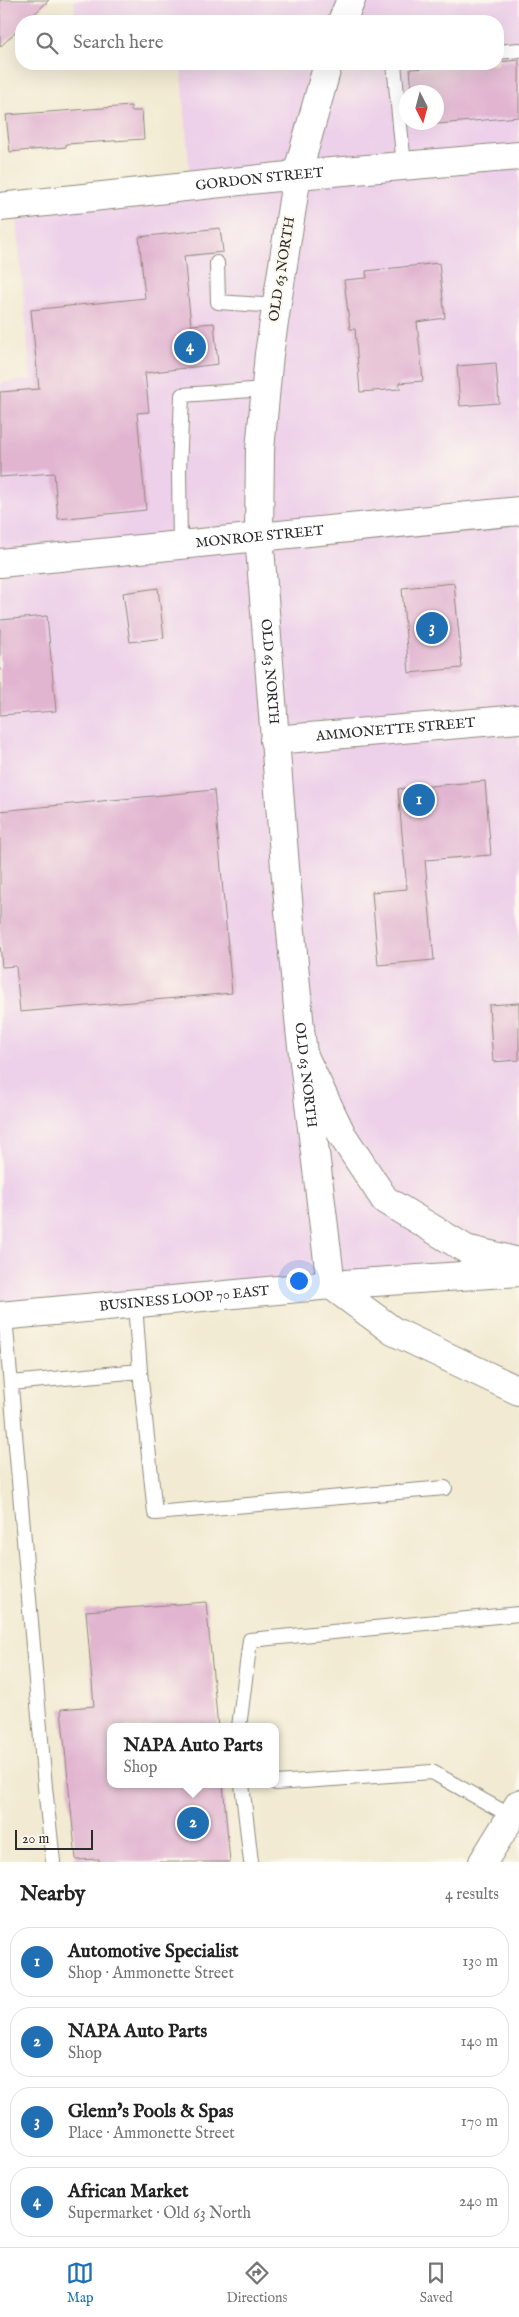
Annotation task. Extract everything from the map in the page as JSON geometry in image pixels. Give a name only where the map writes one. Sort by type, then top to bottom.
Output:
[{"type":"main road","points":[[345,15],[351,0]]},
{"type":"main road","name":"OLD 63 NORTH","points":[[326,70],[296,176],[277,306],[260,450],[260,535],[274,740],[304,1056],[331,1285]]},
{"type":"main road","name":"GORDON STREET","points":[[0,207],[296,176],[519,156]]},
{"type":"main road","name":"MONROE STREET","points":[[0,563],[260,535],[519,511]]},
{"type":"main road","name":"AMMONETTE STREET","points":[[274,740],[519,719]]},
{"type":"main road","points":[[304,1056],[342,1135],[385,1200],[466,1249],[519,1262]]},
{"type":"main road","name":"BUSINESS LOOP 70 EAST","points":[[2,1316],[331,1285],[519,1272]]},
{"type":"main road","points":[[331,1285],[393,1331],[519,1391]]},
{"type":"main road","points":[[483,1862],[515,1810]]},
{"type":"lane","points":[[504,51],[519,50]]},
{"type":"lane","points":[[395,70],[404,166]]},
{"type":"lane","points":[[217,263],[218,302],[277,306]]},
{"type":"lane","points":[[180,544],[179,471],[182,395],[266,389]]},
{"type":"lane","points":[[135,1304],[140,1371],[156,1513],[445,1488]]},
{"type":"lane","points":[[2,1316],[11,1383],[44,1787],[53,1862]]},
{"type":"lane","points":[[11,1383],[140,1371]]},
{"type":"lane","points":[[240,1723],[250,1640],[519,1614]]},
{"type":"lane","points":[[279,1782],[432,1772],[515,1810]]},
{"type":"lane","points":[[242,1788],[251,1862]]},
{"type":"shaded area","points":[[74,0],[519,0],[519,1265],[0,1313],[0,383],[31,379],[16,212],[191,193],[181,70],[504,70],[504,15],[75,15]]},
{"type":"building","points":[[0,0],[49,0],[33,15],[15,15],[15,33],[0,47]]},
{"type":"building","points":[[519,60],[519,117],[444,123],[444,85],[411,85],[410,70],[504,70],[504,61]]},
{"type":"building","points":[[131,106],[131,111],[142,111],[144,139],[66,144],[66,147],[10,152],[6,115]]},
{"type":"building","points":[[220,228],[223,252],[184,256],[191,325],[214,323],[218,364],[145,373],[149,412],[137,413],[146,510],[58,519],[54,473],[0,477],[0,392],[39,389],[31,310],[145,298],[139,237]]},
{"type":"building","points":[[439,263],[445,318],[417,322],[423,381],[399,383],[400,389],[360,392],[355,329],[350,329],[344,280],[367,278],[366,271]]},
{"type":"building","points":[[496,363],[499,403],[460,406],[457,366]]},
{"type":"building","points":[[454,583],[462,668],[409,673],[402,588]]},
{"type":"building","points":[[158,588],[164,638],[130,642],[123,593]]},
{"type":"building","points":[[47,616],[56,711],[0,715],[0,620]]},
{"type":"building","points":[[485,781],[491,855],[425,860],[434,960],[378,965],[372,892],[407,889],[398,789]]},
{"type":"building","points":[[214,790],[232,993],[20,1012],[16,966],[2,967],[0,944],[0,811]]},
{"type":"building","points":[[519,1003],[519,1060],[493,1062],[489,1005]]},
{"type":"building","points":[[206,1602],[218,1723],[107,1723],[107,1788],[223,1788],[230,1862],[99,1862],[99,1859],[76,1860],[61,1709],[94,1706],[86,1611]]},
{"type":"place","name":"African Market","points":[[190,347]]},
{"type":"place","name":"Glenn's Pools & Spas","points":[[432,628]]},
{"type":"place","name":"Automotive Specialist","points":[[419,800]]},
{"type":"place","name":"NAPA Auto Parts","points":[[193,1823]]}]
